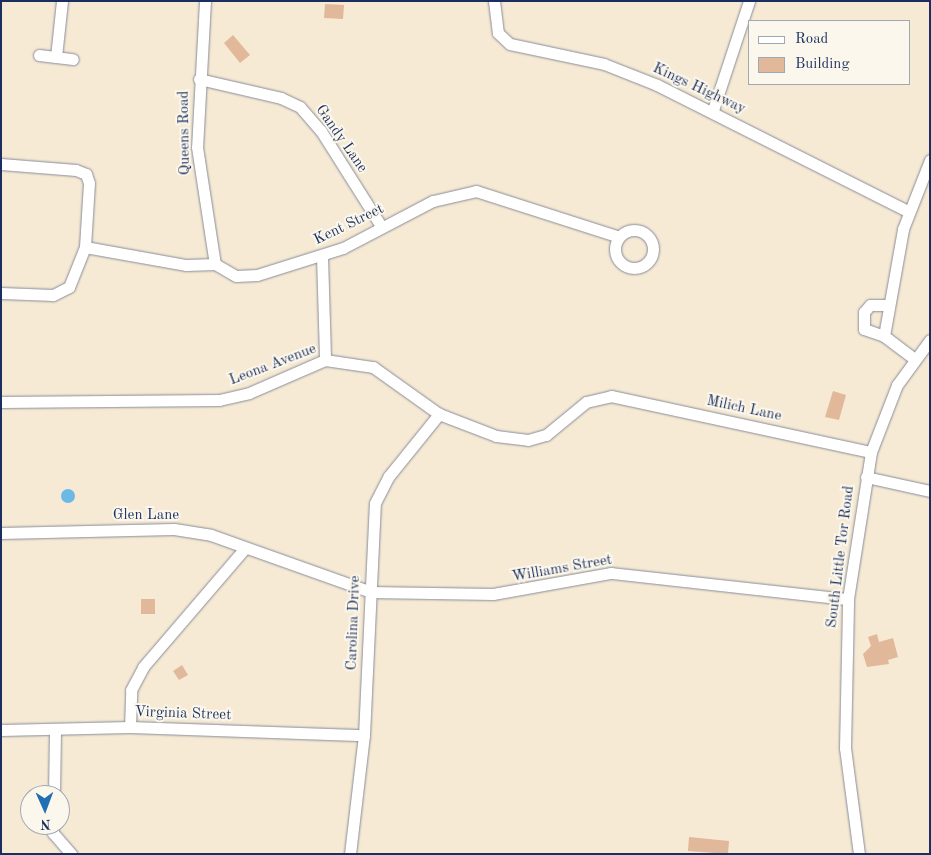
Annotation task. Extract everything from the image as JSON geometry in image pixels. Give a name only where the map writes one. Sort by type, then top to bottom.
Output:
[{"type":"street","points":[[56,57],[62,1]]},
{"type":"street","name":"Queens Road","points":[[205,1],[199,79],[198,156],[215,264]]},
{"type":"street","name":"Kings Highway","points":[[494,1],[498,33],[510,44],[604,64],[713,110],[908,211]]},
{"type":"street","points":[[713,110],[749,1]]},
{"type":"street","points":[[39,56],[73,59]]},
{"type":"street","name":"Gandy Lane","points":[[199,79],[281,98],[300,107],[321,131],[381,226]]},
{"type":"street","points":[[884,336],[886,306],[908,211],[930,160]]},
{"type":"street","points":[[1,164],[86,174],[85,247],[76,276],[62,293],[1,293]]},
{"type":"street","name":"Kent Street","points":[[215,264],[236,276],[257,275],[322,256],[433,201],[476,191],[619,237]]},
{"type":"street","points":[[85,247],[186,265],[215,264]]},
{"type":"street","points":[[322,256],[325,360]]},
{"type":"street","points":[[886,306],[870,305],[862,318],[864,329],[884,336],[914,359]]},
{"type":"street","name":"South Little Tor Road","points":[[859,854],[845,748],[848,599],[871,452],[897,385],[914,359],[930,340]]},
{"type":"street","name":"Leona Avenue","points":[[1,402],[219,400],[249,393],[325,360],[373,368],[440,414],[465,428],[528,440],[546,434],[586,402],[611,396]]},
{"type":"street","name":"Milich Lane","points":[[611,396],[871,452]]},
{"type":"street","name":"Carolina Drive","points":[[350,854],[364,735],[375,503],[389,476],[440,414]]},
{"type":"street","points":[[866,477],[930,491]]},
{"type":"street","name":"Glen Lane","points":[[1,533],[174,529],[211,535],[244,549],[371,592]]},
{"type":"street","points":[[130,727],[131,690],[143,667],[244,549]]},
{"type":"street","name":"Williams Street","points":[[371,592],[493,594],[612,573],[848,599]]},
{"type":"street","name":"Virginia Street","points":[[1,730],[130,727],[364,735]]},
{"type":"street","points":[[54,785],[55,730]]},
{"type":"street","points":[[55,835],[70,854]]},
{"type":"water","points":[[68,489],[73,491],[75,496],[73,501],[68,503],[63,501],[61,496],[63,491]]},
{"type":"building","points":[[325,4],[344,5],[343,19],[324,18]]},
{"type":"building","points":[[233,35],[250,55],[240,63],[224,43]]},
{"type":"building","points":[[833,391],[846,395],[839,420],[825,417]]},
{"type":"building","points":[[141,599],[155,599],[155,614],[141,614]]},
{"type":"building","points":[[877,634],[879,642],[893,638],[898,657],[888,660],[889,664],[867,667],[863,654],[871,646],[868,637]]},
{"type":"building","points":[[182,665],[188,675],[179,680],[173,671]]},
{"type":"building","points":[[689,837],[729,841],[728,854],[688,851]]}]
